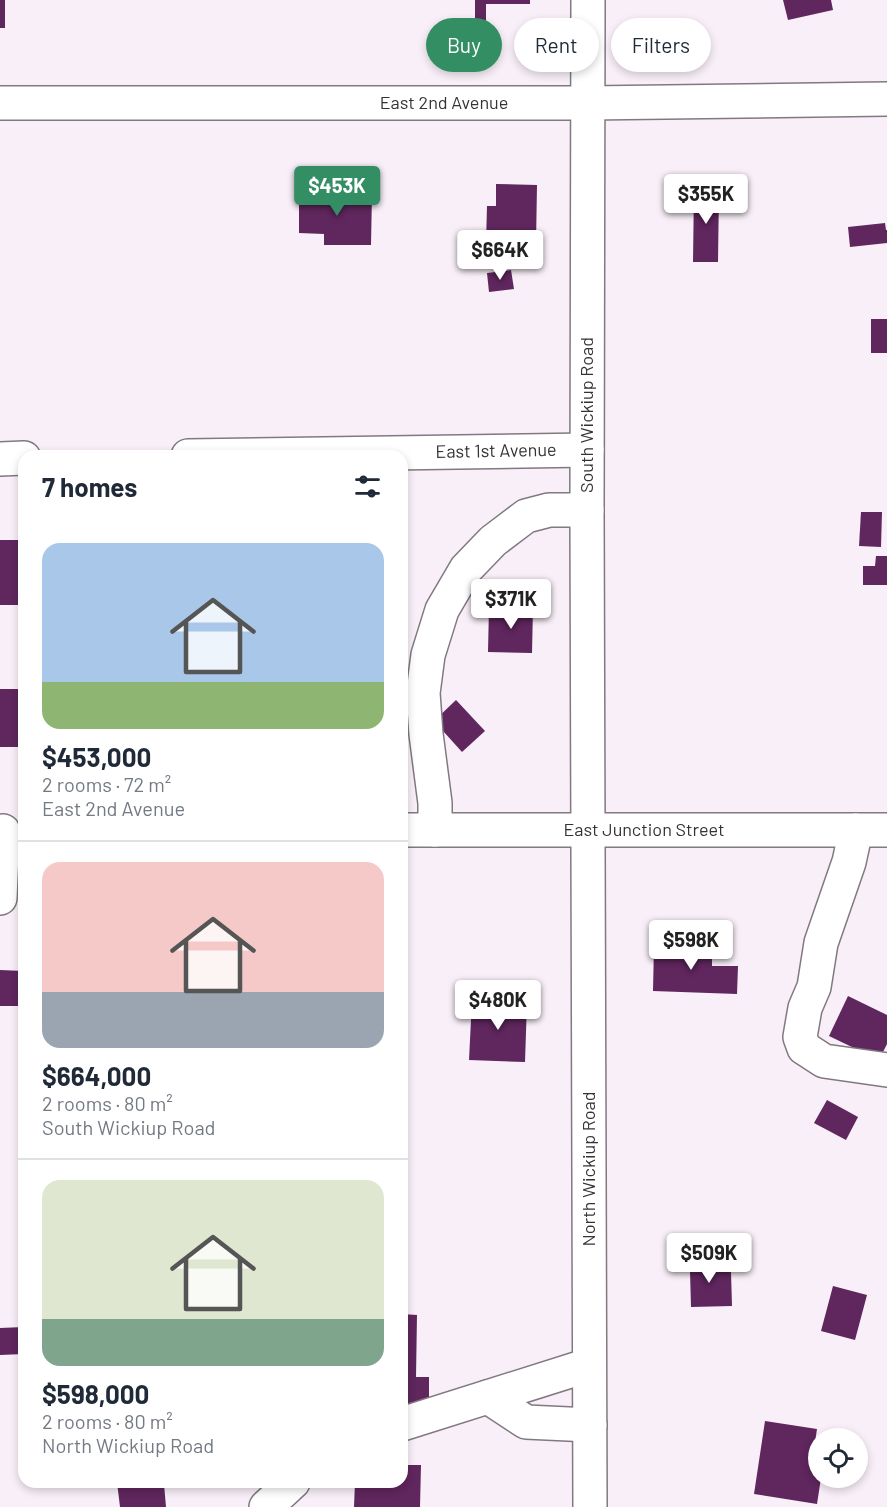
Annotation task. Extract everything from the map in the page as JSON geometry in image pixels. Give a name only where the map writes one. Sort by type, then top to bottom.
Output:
[{"type":"street","name":"South Wickiup Road","points":[[588,0],[588,831]]},
{"type":"street","name":"East 2nd Avenue","points":[[0,103],[588,103],[887,99]]},
{"type":"street","name":"East 1st Avenue","points":[[408,453],[587,450]]},
{"type":"street","points":[[0,459],[18,458]]},
{"type":"street","points":[[435,831],[435,803],[423,693],[428,655],[442,610],[466,569],[493,541],[526,516],[549,510],[587,510]]},
{"type":"street","points":[[0,898],[9,831]]},
{"type":"street","name":"East Junction Street","points":[[408,831],[871,831]]},
{"type":"street","name":"North Wickiup Road","points":[[588,831],[590,1507]]},
{"type":"street","points":[[871,831],[849,862],[821,943],[814,987],[806,1008],[800,1037],[804,1048],[824,1061],[887,1070]]},
{"type":"street","points":[[408,1422],[589,1365]]},
{"type":"street","points":[[488,1397],[526,1422],[590,1425]]},
{"type":"street","points":[[266,1507],[287,1488]]},
{"type":"building","points":[[0,0],[5,0],[5,28],[0,28]]},
{"type":"building","points":[[475,0],[530,0],[530,4],[486,4],[486,18],[475,18]]},
{"type":"building","points":[[783,0],[831,0],[833,10],[788,20]]},
{"type":"building","points":[[496,184],[537,185],[536,244],[486,243],[487,206],[496,206]]},
{"type":"building","points":[[694,188],[719,189],[718,262],[693,262]]},
{"type":"building","points":[[299,191],[372,193],[371,245],[324,245],[324,234],[299,233]]},
{"type":"building","points":[[885,223],[887,243],[850,247],[848,227]]},
{"type":"building","points":[[511,270],[514,289],[489,292],[487,273]]},
{"type":"building","points":[[871,319],[887,319],[887,353],[871,353]]},
{"type":"building","points":[[861,512],[882,512],[881,547],[859,546]]},
{"type":"building","points":[[0,540],[18,540],[18,605],[0,605]]},
{"type":"building","points":[[876,556],[887,556],[887,585],[863,585],[863,566],[875,566]]},
{"type":"building","points":[[489,607],[533,607],[532,653],[488,652]]},
{"type":"building","points":[[0,689],[18,689],[18,747],[0,747]]},
{"type":"building","points":[[456,700],[485,731],[462,752],[434,721]]},
{"type":"building","points":[[654,945],[712,947],[712,966],[738,966],[737,994],[653,991]]},
{"type":"building","points":[[0,970],[18,971],[18,1006],[0,1006]]},
{"type":"building","points":[[848,996],[887,1015],[887,1044],[879,1060],[829,1036]]},
{"type":"building","points":[[472,1000],[527,1002],[525,1062],[469,1060]]},
{"type":"building","points":[[827,1100],[858,1117],[846,1140],[814,1123]]},
{"type":"building","points":[[717,1257],[717,1272],[731,1272],[732,1306],[691,1307],[688,1258]]},
{"type":"building","points":[[833,1286],[867,1295],[855,1340],[821,1331]]},
{"type":"building","points":[[408,1314],[417,1315],[416,1377],[429,1377],[429,1404],[408,1403]]},
{"type":"building","points":[[18,1327],[18,1354],[0,1355],[0,1328]]},
{"type":"building","points":[[765,1421],[810,1428],[808,1428],[808,1488],[819,1488],[817,1504],[754,1494]]},
{"type":"building","points":[[408,1465],[421,1465],[420,1507],[354,1507],[355,1488],[408,1488]]},
{"type":"building","points":[[118,1488],[164,1488],[166,1507],[120,1507]]}]
